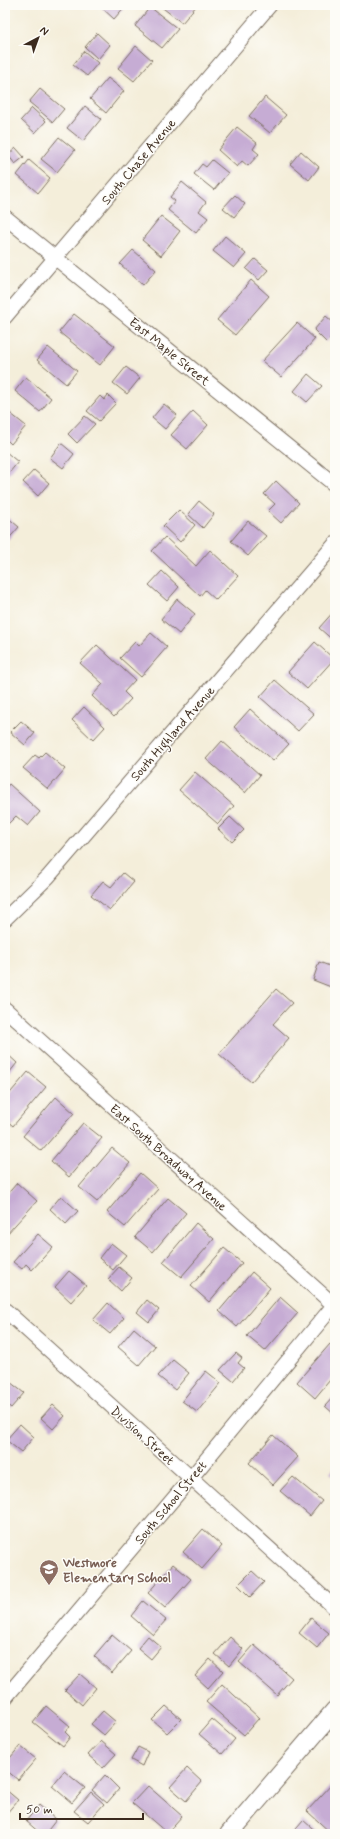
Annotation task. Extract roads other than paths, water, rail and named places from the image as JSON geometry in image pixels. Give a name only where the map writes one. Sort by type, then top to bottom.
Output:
[{"type":"street","name":"South Chase Avenue","points":[[5,317],[270,5]]},
{"type":"street","name":"East Maple Street","points":[[5,217],[335,485]]},
{"type":"street","name":"South Highland Avenue","points":[[5,918],[48,877],[335,544]]},
{"type":"street","name":"East South Broadway Avenue","points":[[5,1009],[334,1306]]},
{"type":"street","name":"South School Street","points":[[5,1698],[334,1306]]},
{"type":"street","name":"Division Street","points":[[5,1310],[335,1608]]},
{"type":"street","points":[[229,1834],[335,1710]]},
{"type":"place","name":"Westmore Elementary School","points":[[49,1586]]}]
